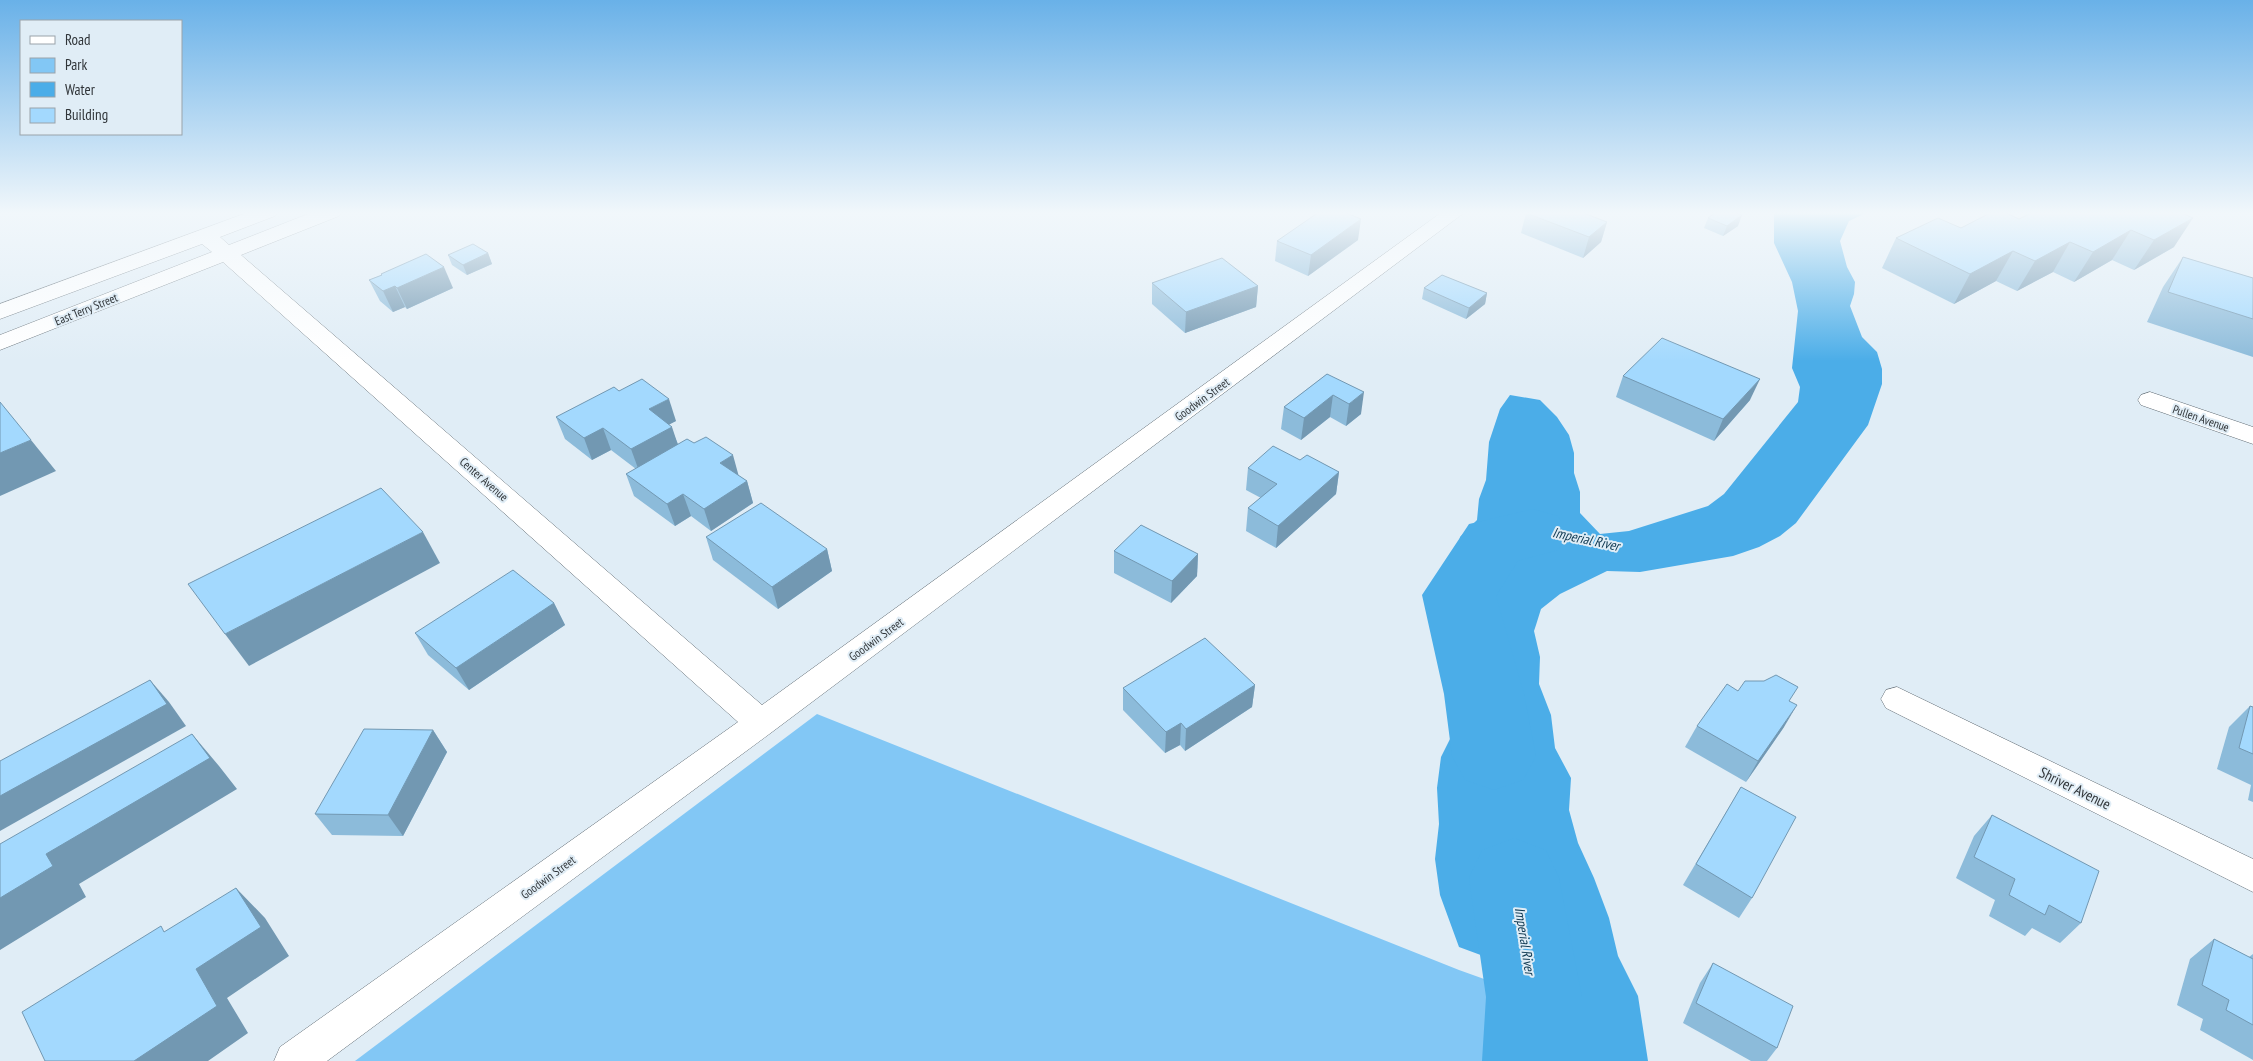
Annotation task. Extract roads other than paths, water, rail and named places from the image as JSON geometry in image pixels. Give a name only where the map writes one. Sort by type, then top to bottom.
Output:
[{"type":"street","points":[[0,312],[137,262]]},
{"type":"street","name":"East Terry Street","points":[[0,343],[208,262]]},
{"type":"street","name":"Center Avenue","points":[[236,262],[761,723]]},
{"type":"street","name":"Goodwin Street","points":[[294,1061],[761,723],[1384,262]]},
{"type":"street","name":"Pullen Avenue","points":[[2150,400],[2253,436]]},
{"type":"street","name":"Shriver Avenue","points":[[1897,699],[2253,876]]},
{"type":"water","points":[[1783,262],[1846,262],[1855,282],[1850,306],[1862,337],[1877,352],[1882,369],[1882,384],[1868,425],[1796,523],[1780,536],[1759,547],[1733,556],[1640,572],[1607,571],[1560,594],[1541,609],[1534,631],[1540,657],[1539,684],[1551,715],[1555,748],[1571,778],[1569,810],[1578,843],[1609,918],[1618,956],[1638,996],[1648,1061],[1559,1061],[1560,998],[1555,990],[1543,978],[1459,947],[1440,895],[1435,859],[1439,824],[1437,788],[1441,757],[1453,733],[1461,707],[1474,684],[1476,657],[1457,560],[1460,537],[1477,520],[1479,499],[1486,480],[1489,442],[1500,409],[1510,395],[1540,400],[1557,417],[1569,435],[1574,453],[1574,473],[1580,492],[1580,513],[1600,534],[1629,531],[1708,506],[1724,494],[1798,402],[1800,387],[1792,368],[1798,311],[1792,282]]},
{"type":"waterway","name":"Imperial River","points":[[1494,756],[1484,694],[1459,595],[1494,542],[1533,533]]},
{"type":"waterway","name":"Imperial River","points":[[1514,878],[1534,997],[1532,1061]]}]
